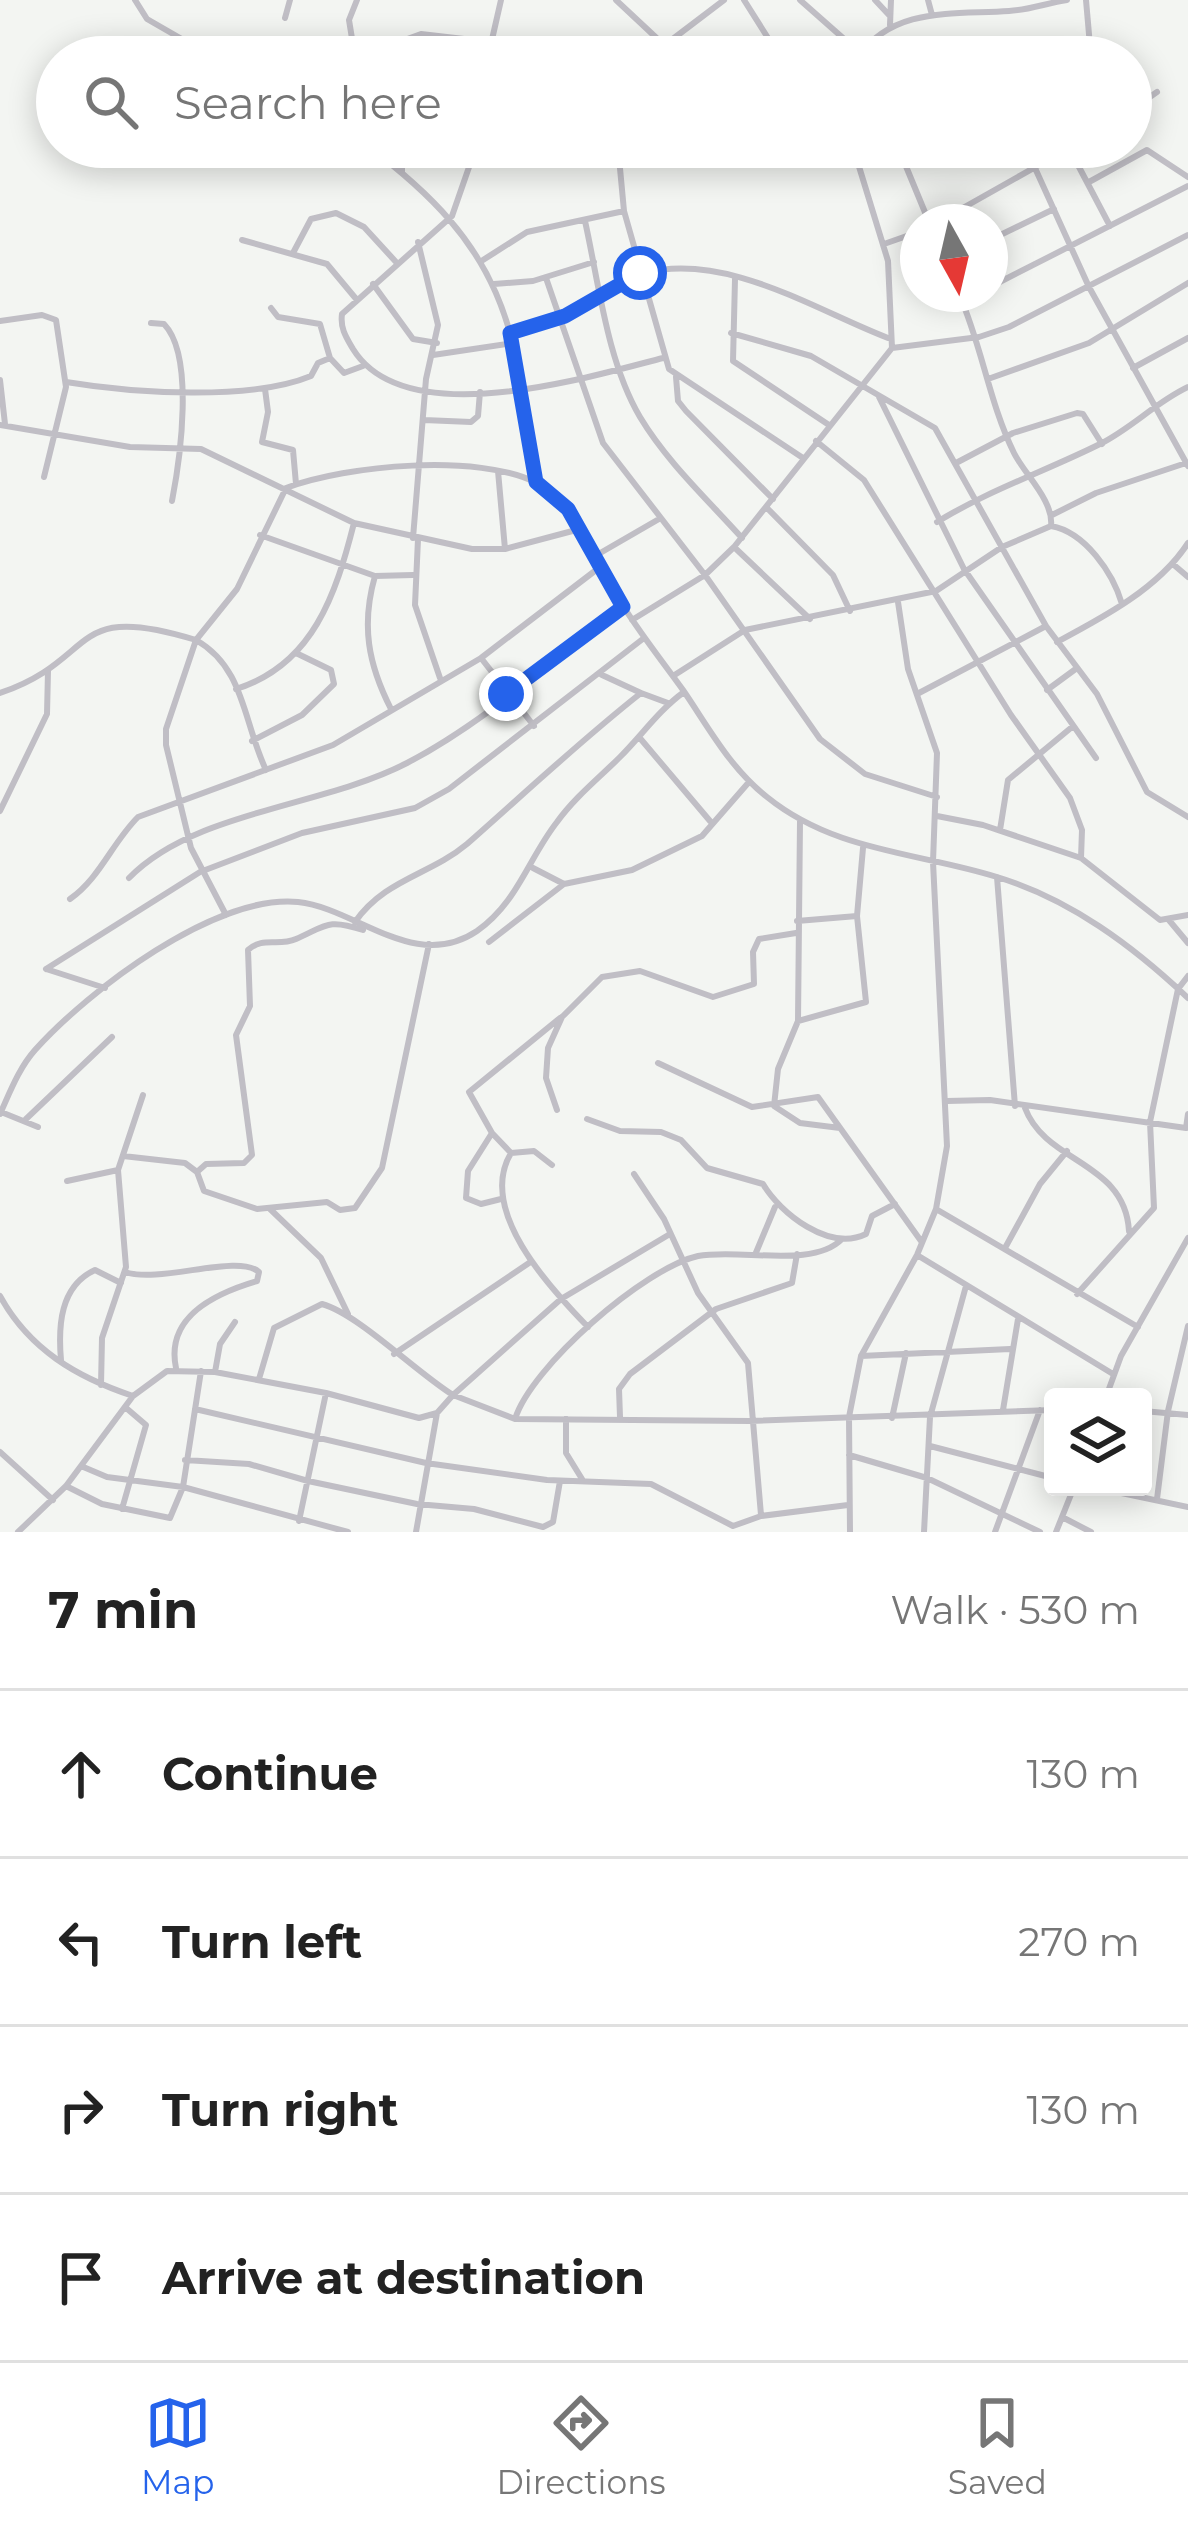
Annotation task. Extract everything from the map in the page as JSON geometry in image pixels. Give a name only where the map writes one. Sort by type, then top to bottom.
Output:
[{"type":"street","points":[[135,0],[147,19],[177,36]]},
{"type":"street","points":[[285,18],[290,0]]},
{"type":"street","points":[[352,36],[349,20],[357,0]]},
{"type":"street","points":[[492,36],[501,0]]},
{"type":"street","points":[[616,0],[654,36]]},
{"type":"street","points":[[673,36],[724,0]]},
{"type":"street","points":[[744,0],[767,36]]},
{"type":"street","points":[[800,0],[839,36]]},
{"type":"street","points":[[874,0],[889,20]]},
{"type":"street","points":[[876,36],[889,20],[891,0]]},
{"type":"street","points":[[928,0],[932,15]]},
{"type":"street","points":[[889,20],[1020,10],[1071,0],[1084,3],[1088,36]]},
{"type":"street","points":[[1152,95],[1157,92]]},
{"type":"street","points":[[1008,279],[1071,249],[1188,182],[1152,154]]},
{"type":"street","points":[[393,168],[452,216],[494,284],[513,344],[536,482]]},
{"type":"street","points":[[401,168],[401,175]]},
{"type":"street","points":[[469,168],[452,216],[396,262],[340,323],[363,366],[394,385],[425,393],[480,392],[663,358]]},
{"type":"street","points":[[620,168],[625,211],[663,358],[676,377],[803,458]]},
{"type":"street","points":[[860,168],[890,277],[888,338],[892,348]]},
{"type":"street","points":[[908,168],[925,204]]},
{"type":"street","points":[[1081,168],[1110,226]]},
{"type":"street","points":[[1089,182],[1114,168]]},
{"type":"street","points":[[968,204],[1035,169],[1089,287],[1187,465],[1096,493],[1052,515]]},
{"type":"street","points":[[1008,231],[1054,209]]},
{"type":"street","points":[[483,260],[527,232],[625,211]]},
{"type":"street","points":[[293,253],[311,219],[336,213],[364,227],[396,262]]},
{"type":"street","points":[[585,221],[620,369],[651,434],[742,538]]},
{"type":"street","points":[[632,620],[705,575],[734,547],[892,348],[979,338],[1188,235]]},
{"type":"street","points":[[884,244],[900,238]]},
{"type":"street","points":[[242,239],[335,268],[357,300]]},
{"type":"street","points":[[418,242],[438,311],[437,343],[425,393],[413,575],[419,625],[440,679]]},
{"type":"street","points":[[494,284],[546,278],[594,262]]},
{"type":"street","points":[[510,333],[560,318],[640,273],[735,279],[790,295],[888,338]]},
{"type":"street","points":[[546,278],[603,443],[840,759],[895,787],[938,796]]},
{"type":"street","points":[[735,279],[731,355],[739,368],[829,424]]},
{"type":"street","points":[[988,379],[1090,343],[1188,283]]},
{"type":"street","points":[[373,284],[413,339],[437,343]]},
{"type":"street","points":[[271,308],[286,320],[320,324],[330,358],[344,373],[363,366]]},
{"type":"street","points":[[968,312],[1006,436],[1028,481],[1052,515],[1051,526]]},
{"type":"street","points":[[0,321],[42,314],[56,320],[66,382],[44,477]]},
{"type":"street","points":[[151,323],[164,324],[172,332],[180,391],[184,446],[172,501]]},
{"type":"street","points":[[731,333],[798,351],[935,428],[1046,626],[1111,719],[1147,792],[1188,817]]},
{"type":"street","points":[[1133,368],[1188,338]]},
{"type":"street","points":[[433,355],[513,344]]},
{"type":"street","points":[[66,382],[180,391],[265,389],[311,376],[317,363],[330,358]]},
{"type":"street","points":[[676,377],[678,401],[773,499]]},
{"type":"street","points":[[0,380],[3,424],[130,447],[184,446],[225,456],[354,523],[416,538],[506,549],[580,529]]},
{"type":"street","points":[[937,522],[976,498],[1028,481],[1102,444],[1188,387]]},
{"type":"street","points":[[265,389],[268,412],[262,442],[293,450],[296,484]]},
{"type":"street","points":[[424,420],[470,422],[479,411],[480,392]]},
{"type":"street","points":[[878,397],[964,569],[1096,758]]},
{"type":"street","points":[[956,463],[1006,436],[1081,412],[1102,444]]},
{"type":"street","points":[[816,441],[863,480],[1075,808],[1081,858]]},
{"type":"street","points":[[226,915],[200,872],[188,837],[166,729],[196,640],[236,589],[286,488],[343,473],[423,468],[498,471],[536,482],[568,509],[623,607],[749,782],[800,820],[863,848],[997,877],[1062,902],[1188,998]]},
{"type":"street","points":[[498,471],[506,549]]},
{"type":"street","points":[[767,508],[833,575],[850,611]]},
{"type":"street","points":[[595,556],[659,519]]},
{"type":"street","points":[[236,689],[268,679],[296,653],[331,603],[354,523]]},
{"type":"street","points":[[672,676],[745,630],[936,591],[1002,547],[1051,526],[1068,532],[1102,564],[1122,604]]},
{"type":"street","points":[[260,535],[375,576],[413,575]]},
{"type":"street","points":[[1057,642],[1122,604],[1174,565],[1188,543]]},
{"type":"street","points":[[734,547],[810,619]]},
{"type":"street","points":[[1174,565],[1188,577]]},
{"type":"street","points":[[70,899],[91,882],[114,840],[138,817],[333,745],[481,658],[600,567]]},
{"type":"street","points":[[375,576],[366,637],[377,682],[391,709]]},
{"type":"street","points":[[850,1532],[849,1417],[861,1356],[917,1256],[936,1209],[946,1163],[947,1101],[933,862],[938,796],[935,742],[908,669],[898,602]]},
{"type":"street","points":[[129,878],[158,852],[188,837],[376,778],[410,761],[623,607]]},
{"type":"street","points":[[0,693],[47,670],[92,633],[113,624],[147,626],[196,640],[228,664],[267,772]]},
{"type":"street","points":[[919,693],[980,665],[1046,626]]},
{"type":"street","points":[[105,988],[46,969],[200,872],[302,833],[415,808],[534,726],[644,638]]},
{"type":"street","points":[[253,740],[302,715],[334,684],[331,670],[296,653]]},
{"type":"street","points":[[481,658],[534,726]]},
{"type":"street","points":[[1047,690],[1076,668]]},
{"type":"street","points":[[0,811],[47,714],[47,670]]},
{"type":"street","points":[[602,675],[668,703]]},
{"type":"street","points":[[429,944],[391,1134],[376,1180],[348,1211],[327,1202],[292,1202],[270,1209],[212,1198],[197,1181],[197,1172],[206,1164],[244,1163],[252,1155],[236,1035],[250,1006],[248,950],[263,941],[295,939],[328,923],[429,944],[457,941],[477,930],[533,868],[555,823],[668,703],[684,692]]},
{"type":"street","points":[[355,922],[390,886],[464,846],[533,780],[641,693]]},
{"type":"street","points":[[1000,830],[1009,779],[1072,727]]},
{"type":"street","points":[[639,737],[710,821]]},
{"type":"street","points":[[489,941],[564,884],[632,870],[702,836],[710,821],[749,782]]},
{"type":"street","points":[[937,816],[1000,830],[1081,858],[1160,920],[1188,915]]},
{"type":"street","points":[[774,1106],[778,1069],[798,1021],[800,820]]},
{"type":"street","points":[[798,1021],[866,1002],[857,916],[863,848]]},
{"type":"street","points":[[533,868],[564,884]]},
{"type":"street","points":[[997,877],[1020,1107],[1036,1128],[1118,1189],[1129,1231]]},
{"type":"street","points":[[38,1127],[0,1113],[35,1051],[105,988],[194,926],[269,901],[349,914],[366,931]]},
{"type":"street","points":[[796,921],[857,916]]},
{"type":"street","points":[[1168,919],[1188,943]]},
{"type":"street","points":[[511,1154],[492,1133],[470,1092],[562,1017],[602,976],[617,970],[640,971],[713,997],[751,986],[757,941],[796,933]]},
{"type":"street","points":[[1077,1294],[1154,1208],[1150,1122],[1178,988],[1188,976]]},
{"type":"street","points":[[557,1110],[546,1067],[562,1017]]},
{"type":"street","points":[[26,1119],[112,1037]]},
{"type":"street","points":[[658,1063],[752,1107],[774,1106],[813,1094],[922,1243]]},
{"type":"street","points":[[100,1385],[102,1337],[125,1272],[118,1170],[143,1095]]},
{"type":"street","points":[[947,1101],[990,1100],[1187,1128]]},
{"type":"street","points":[[774,1106],[800,1123],[840,1128]]},
{"type":"street","points":[[1188,1114],[1188,1139]]},
{"type":"street","points":[[587,1119],[602,1127],[651,1129],[681,1140],[707,1168],[763,1184],[775,1207],[842,1239]]},
{"type":"street","points":[[492,1133],[472,1162],[464,1196],[481,1204],[500,1199]]},
{"type":"street","points":[[1005,1248],[1040,1184],[1068,1150]]},
{"type":"street","points":[[511,1154],[534,1151],[552,1165]]},
{"type":"street","points":[[511,1154],[498,1180],[500,1199],[529,1263],[588,1327]]},
{"type":"street","points":[[123,1156],[185,1163],[197,1172]]},
{"type":"street","points":[[67,1181],[118,1170]]},
{"type":"street","points":[[634,1174],[711,1312],[748,1363],[761,1516]]},
{"type":"street","points":[[515,1419],[521,1398],[543,1367],[588,1327],[682,1263],[709,1255],[822,1254],[842,1239],[866,1234],[872,1216],[895,1204]]},
{"type":"street","points":[[755,1255],[775,1207]]},
{"type":"street","points":[[270,1209],[321,1258],[348,1315]]},
{"type":"street","points":[[936,1209],[1138,1327]]},
{"type":"street","points":[[18,1532],[66,1486],[133,1396],[157,1375],[176,1369],[215,1372],[326,1393],[419,1418],[436,1413],[561,1299],[670,1234]]},
{"type":"street","points":[[1109,1388],[1188,1238]]},
{"type":"street","points":[[620,1418],[623,1381],[711,1312],[792,1283],[796,1254]]},
{"type":"street","points":[[917,1256],[1113,1374]]},
{"type":"street","points":[[394,1354],[529,1263]]},
{"type":"street","points":[[125,1272],[157,1278],[241,1265],[259,1272],[256,1280],[218,1293],[193,1312],[177,1343],[176,1369]]},
{"type":"street","points":[[61,1360],[59,1320],[74,1288],[91,1270],[121,1283]]},
{"type":"street","points":[[924,1532],[930,1417],[966,1286]]},
{"type":"street","points":[[0,1296],[20,1330],[100,1385],[133,1396]]},
{"type":"street","points":[[259,1381],[264,1353],[280,1322],[322,1304],[348,1315],[453,1395],[515,1419],[750,1421],[1044,1410]]},
{"type":"street","points":[[1003,1411],[1018,1319]]},
{"type":"street","points":[[215,1372],[220,1344],[235,1322]]},
{"type":"street","points":[[1157,1499],[1168,1412],[1188,1326]]},
{"type":"street","points":[[861,1356],[1010,1349]]},
{"type":"street","points":[[892,1418],[906,1353]]},
{"type":"street","points":[[66,1486],[122,1510],[170,1518],[183,1487],[201,1371]]},
{"type":"street","points":[[299,1521],[326,1393]]},
{"type":"street","points":[[122,1510],[146,1425],[125,1407]]},
{"type":"street","points":[[195,1409],[426,1463],[560,1480],[651,1484],[732,1529],[761,1516],[848,1505]]},
{"type":"street","points":[[995,1532],[1040,1410]]},
{"type":"street","points":[[1152,1411],[1188,1415]]},
{"type":"street","points":[[416,1532],[417,1504],[436,1413]]},
{"type":"street","points":[[566,1419],[566,1453],[582,1479]]},
{"type":"street","points":[[929,1446],[1044,1476]]},
{"type":"street","points":[[0,1452],[53,1500]]},
{"type":"street","points":[[849,1455],[927,1478],[1040,1532]]},
{"type":"street","points":[[185,1460],[249,1464],[417,1504],[474,1509],[550,1526],[560,1480]]},
{"type":"street","points":[[81,1466],[99,1475],[183,1487],[348,1532]]},
{"type":"street","points":[[1056,1532],[1070,1496]]},
{"type":"street","points":[[1141,1496],[1188,1507]]},
{"type":"street","points":[[1061,1517],[1091,1532]]},
{"type":"route","points":[[506,694],[623,607],[568,509],[536,482],[510,333],[565,316],[640,273]]}]
